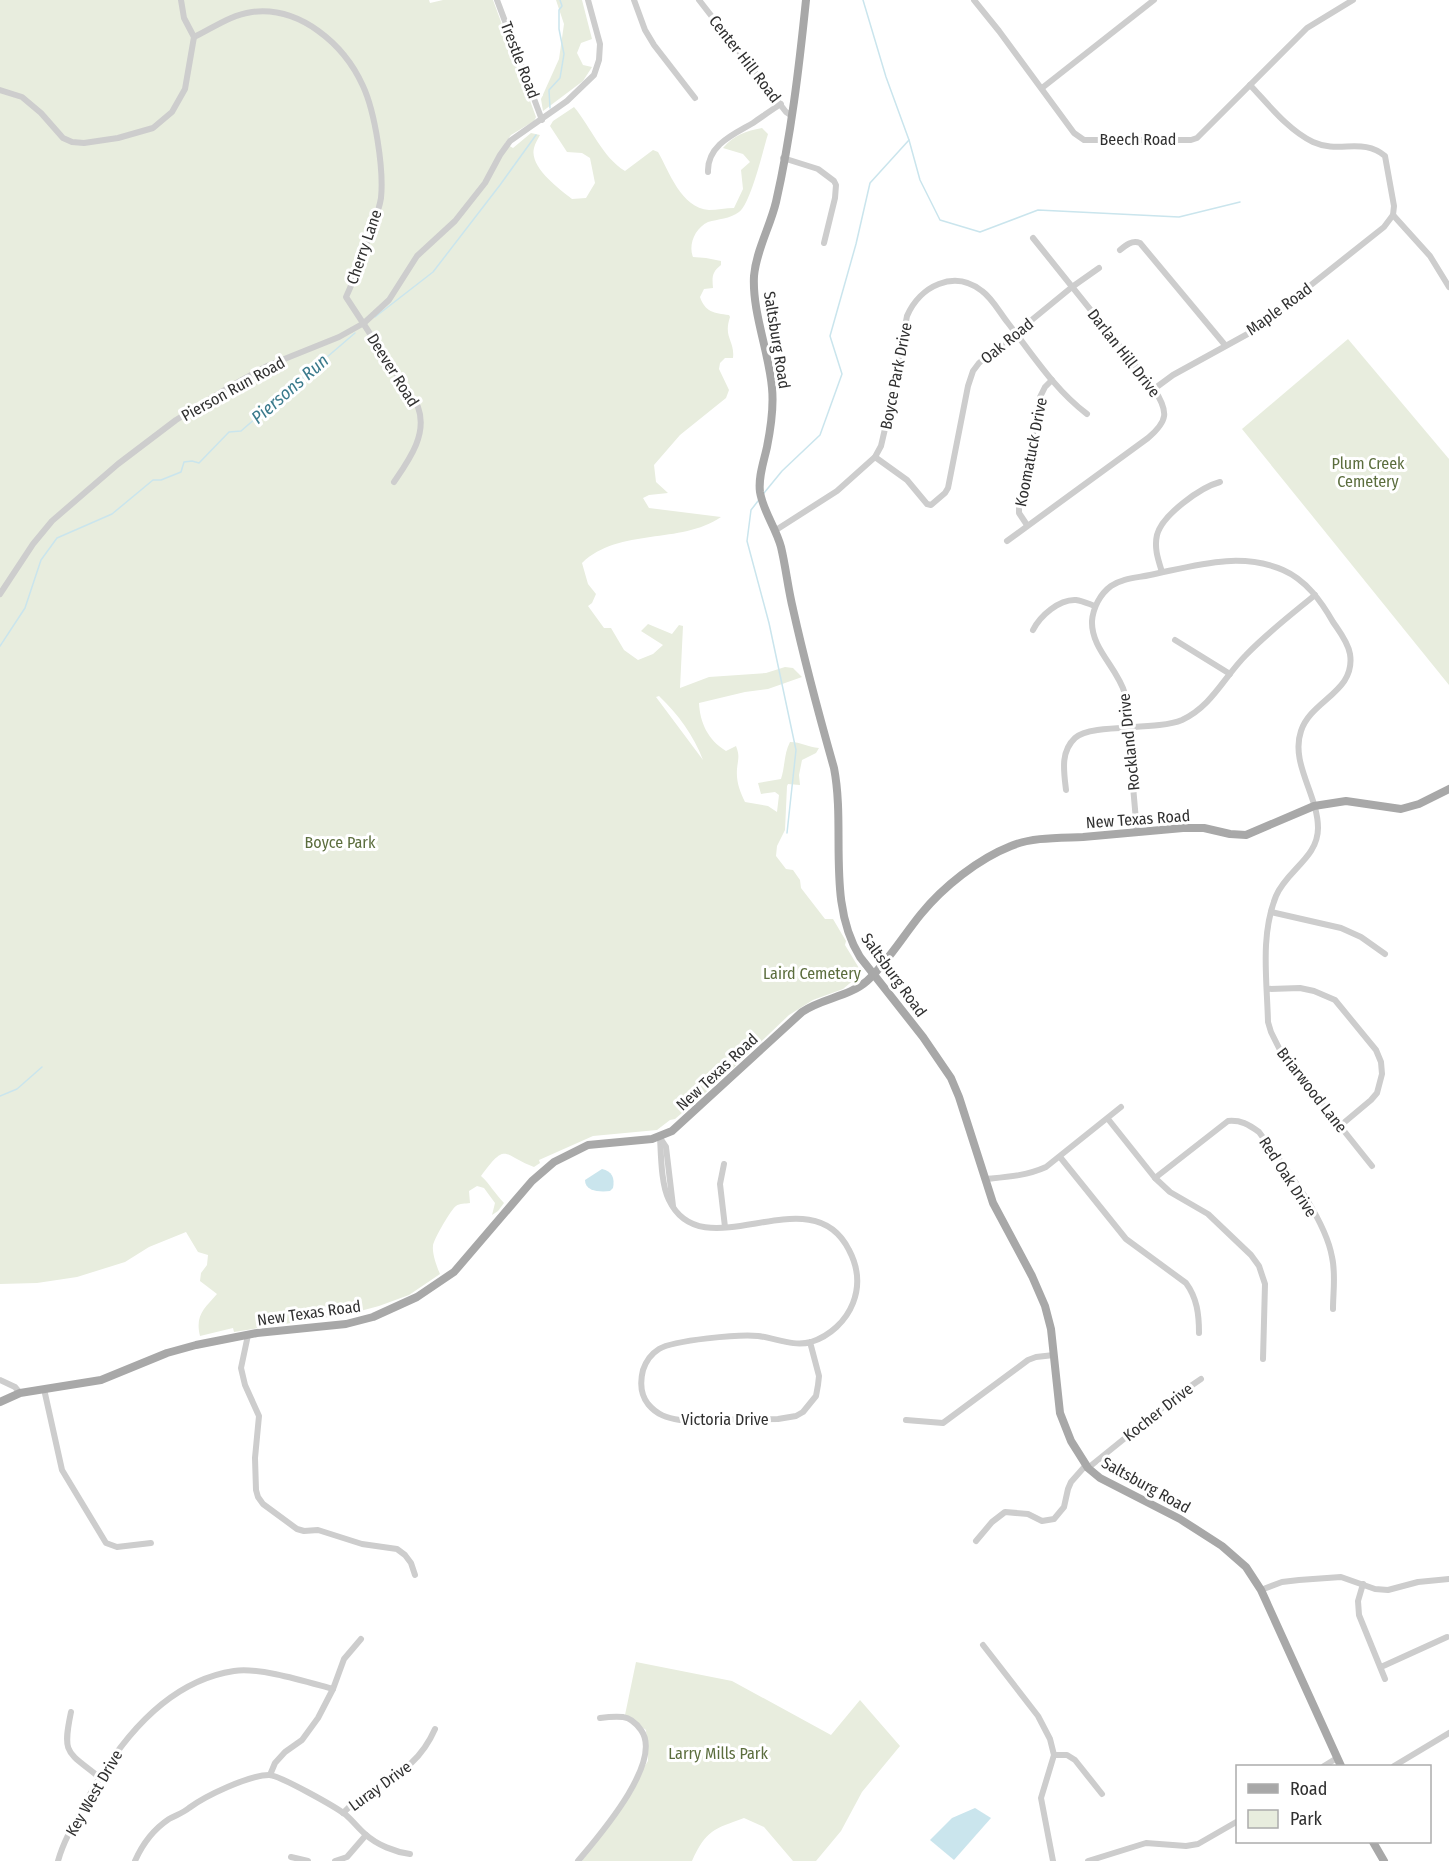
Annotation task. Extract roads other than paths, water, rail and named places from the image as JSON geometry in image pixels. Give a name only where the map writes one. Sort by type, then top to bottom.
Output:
[{"type":"main road","name":"Saltsburg Road","points":[[806,0],[799,74],[776,203],[757,260],[754,279],[773,400],[770,431],[761,473],[761,497],[776,530],[803,652],[838,788],[841,902],[845,926],[852,944],[873,974],[945,1067],[959,1096],[993,1203],[1032,1276],[1045,1306],[1049,1318],[1064,1425],[1087,1467],[1100,1478],[1184,1521],[1222,1546],[1246,1567],[1261,1590],[1340,1765]]},
{"type":"main road","name":"New Texas Road","points":[[0,1402],[20,1393],[101,1380],[176,1350],[248,1335],[346,1324],[373,1317],[417,1297],[454,1272],[532,1181],[554,1162],[576,1149],[596,1143],[660,1137],[684,1122],[802,1012],[810,1006],[859,987],[873,974],[938,895],[951,883],[1010,846],[1022,842],[1191,828],[1246,835],[1314,806],[1346,801],[1401,808],[1419,804],[1449,789]]},
{"type":"main road","points":[[1374,1843],[1384,1861]]},
{"type":"street","points":[[0,90],[22,97],[41,113],[63,138],[72,142],[96,142],[142,132],[161,122],[172,112],[186,89],[194,37],[184,18],[181,0]]},
{"type":"street","name":"Trestle Road","points":[[497,0],[542,120]]},
{"type":"street","name":"Pierson Run Road","points":[[0,594],[52,520],[115,466],[176,420],[231,386],[267,366],[323,345],[364,323],[389,300],[417,256],[437,239],[485,183],[510,141],[542,120],[587,83],[597,69],[600,44],[588,0]]},
{"type":"street","points":[[634,0],[645,30],[654,45],[695,98]]},
{"type":"street","name":"Center Hill Road","points":[[699,0],[792,116]]},
{"type":"street","name":"Beech Road","points":[[974,0],[1074,133],[1084,140],[1191,140],[1197,138],[1307,28],[1353,0]]},
{"type":"street","points":[[1042,88],[1154,0]]},
{"type":"street","name":"Cherry Lane","points":[[194,37],[232,17],[251,12],[293,16],[315,28],[335,46],[363,86],[376,129],[381,196],[346,297],[364,323]]},
{"type":"street","points":[[1250,85],[1287,123],[1312,142],[1338,148],[1371,146],[1385,156],[1394,206],[1393,215],[1431,256],[1449,286]]},
{"type":"street","points":[[708,172],[710,158],[729,136],[781,104]]},
{"type":"street","points":[[783,158],[818,169],[836,185],[824,243]]},
{"type":"street","name":"Maple Road","points":[[1154,389],[1173,375],[1253,331],[1384,227],[1393,215]]},
{"type":"street","name":"Darlan Hill Drive","points":[[1007,541],[1160,428],[1164,418],[1163,404],[1154,389],[1033,238]]},
{"type":"street","points":[[1120,250],[1129,243],[1136,241],[1140,243],[1225,345]]},
{"type":"street","name":"Oak Road","points":[[875,457],[908,480],[927,504],[931,505],[948,488],[964,402],[973,371],[991,352],[1099,268]]},
{"type":"street","name":"Boyce Park Drive","points":[[776,530],[837,491],[875,457],[881,446],[908,316],[915,301],[928,288],[948,281],[964,282],[984,292],[1052,380],[1077,407],[1087,414]]},
{"type":"street","name":"Deever Road","points":[[364,323],[418,407],[421,416],[420,435],[407,464],[394,482]]},
{"type":"street","name":"Koomatuck Drive","points":[[1027,525],[1019,513],[1021,492],[1040,397],[1052,380]]},
{"type":"street","points":[[1162,572],[1156,546],[1156,537],[1161,526],[1171,514],[1207,485],[1220,482]]},
{"type":"street","points":[[1033,630],[1039,620],[1065,602],[1075,600],[1095,606],[1103,593],[1112,585],[1126,579],[1182,566],[1247,561],[1283,570],[1296,577],[1315,594],[1346,644],[1350,656],[1349,669],[1344,683],[1310,714],[1298,739],[1302,765],[1314,806]]},
{"type":"street","points":[[1066,790],[1064,758],[1066,750],[1076,737],[1087,732],[1168,724],[1183,719],[1213,697],[1248,652],[1315,594]]},
{"type":"street","name":"Rockland Drive","points":[[1095,606],[1092,620],[1096,643],[1123,685],[1129,728],[1137,832]]},
{"type":"street","points":[[1175,640],[1230,674]]},
{"type":"street","name":"Briarwood Lane","points":[[1314,806],[1318,827],[1313,849],[1279,891],[1271,912],[1266,936],[1268,1022],[1281,1052],[1372,1166]]},
{"type":"street","points":[[1271,912],[1341,928],[1361,937],[1385,954]]},
{"type":"street","points":[[1267,989],[1300,988],[1335,1000],[1376,1050],[1381,1062],[1382,1074],[1377,1093],[1341,1126]]},
{"type":"street","points":[[985,1179],[1033,1173],[1060,1157],[1121,1107]]},
{"type":"street","points":[[1108,1119],[1155,1178],[1176,1197],[1208,1214],[1251,1255],[1259,1266],[1265,1284],[1263,1359]]},
{"type":"street","name":"Red Oak Drive","points":[[1155,1178],[1228,1122],[1236,1120],[1245,1122],[1258,1132],[1299,1187],[1326,1238],[1334,1268],[1333,1309]]},
{"type":"street","points":[[660,1137],[666,1147],[673,1207],[678,1214],[694,1226],[725,1227],[796,1218],[824,1225],[843,1241],[854,1260],[857,1273],[854,1302],[838,1326],[824,1337],[810,1342]]},
{"type":"street","points":[[1060,1157],[1126,1239],[1185,1282],[1197,1305],[1199,1333]]},
{"type":"street","points":[[724,1164],[720,1184],[725,1227]]},
{"type":"street","points":[[248,1335],[241,1368],[245,1385],[259,1416],[255,1458],[258,1497],[297,1529],[318,1530],[362,1544],[397,1549],[411,1563],[415,1575]]},
{"type":"street","name":"Victoria Drive","points":[[741,1335],[759,1336],[796,1344],[810,1342],[819,1376],[816,1396],[803,1412],[788,1418],[680,1420],[666,1418],[654,1411],[646,1402],[642,1390],[641,1377],[646,1363],[660,1348],[672,1344],[741,1335]]},
{"type":"street","points":[[906,1420],[943,1423],[1028,1360],[1054,1355]]},
{"type":"street","name":"Kocher Drive","points":[[976,1541],[992,1522],[1005,1512],[1028,1515],[1042,1521],[1054,1519],[1064,1507],[1071,1482],[1087,1467],[1201,1379]]},
{"type":"street","points":[[0,1380],[20,1393]]},
{"type":"street","points":[[45,1389],[62,1470],[106,1543],[117,1546],[151,1543]]},
{"type":"street","points":[[1261,1590],[1282,1582],[1320,1578],[1341,1577],[1375,1589],[1388,1590],[1418,1582],[1449,1579]]},
{"type":"street","points":[[1363,1584],[1358,1601],[1359,1615],[1385,1679]]},
{"type":"street","points":[[1380,1667],[1447,1637]]},
{"type":"street","points":[[270,1775],[275,1763],[285,1752],[302,1740],[318,1718],[333,1689],[344,1659],[361,1639]]},
{"type":"street","points":[[983,1645],[1043,1723],[1050,1739],[1053,1755],[1041,1798],[1053,1861]]},
{"type":"street","name":"Key West Drive","points":[[58,1861],[62,1848],[99,1777],[125,1739],[177,1694],[203,1680],[235,1671],[262,1673],[333,1689]]},
{"type":"street","points":[[71,1712],[66,1737],[68,1750],[78,1762],[99,1777]]},
{"type":"street","points":[[578,1861],[601,1834],[631,1790],[645,1758],[646,1747],[643,1733],[629,1719],[620,1716],[600,1718]]},
{"type":"street","name":"Luray Drive","points":[[343,1813],[356,1798],[396,1775],[417,1759],[428,1746],[435,1729]]},
{"type":"street","points":[[1397,1765],[1449,1733]]},
{"type":"street","points":[[1053,1755],[1071,1757],[1102,1794]]},
{"type":"street","points":[[1327,1765],[1337,1758]]},
{"type":"street","points":[[135,1861],[139,1850],[152,1834],[195,1803],[237,1783],[270,1775],[310,1793],[343,1813],[366,1835],[397,1852],[410,1854]]},
{"type":"street","points":[[1088,1861],[1146,1843],[1194,1846],[1236,1822]]},
{"type":"street","points":[[335,1861],[347,1857],[366,1835]]},
{"type":"street","points":[[291,1857],[308,1861]]},
{"type":"water","points":[[602,1169],[608,1171],[613,1178],[613,1188],[610,1191],[594,1190],[586,1184],[585,1180]]},
{"type":"water","points":[[975,1808],[991,1818],[954,1860],[930,1840],[952,1818]]},
{"type":"waterway","points":[[550,108],[549,90],[560,78],[564,54],[559,29],[559,10],[562,6],[560,0]]},
{"type":"waterway","points":[[863,0],[920,180],[940,220],[980,232],[1038,210],[1179,217],[1240,202]]},
{"type":"waterway","points":[[375,317],[433,272],[536,135]]},
{"type":"waterway","points":[[764,493],[782,471],[820,435],[842,374],[830,336],[856,244],[870,183],[909,140]]},
{"type":"waterway","name":"Piersons Run","points":[[0,646],[25,608],[41,560],[57,538],[112,514],[153,480],[161,480],[181,472],[184,462],[199,463],[229,432],[241,431],[355,333]]},
{"type":"waterway","points":[[758,501],[751,510],[747,541],[769,623],[796,750],[787,833]]},
{"type":"waterway","points":[[0,1096],[17,1089],[42,1067]]},
{"type":"park label","name":"Plum Creek Cemetery","points":[[1368,472]]},
{"type":"park label","name":"Boyce Park","points":[[340,842]]},
{"type":"park label","name":"Laird Cemetery","points":[[812,973]]},
{"type":"park label","name":"Larry Mills Park","points":[[718,1753]]}]
